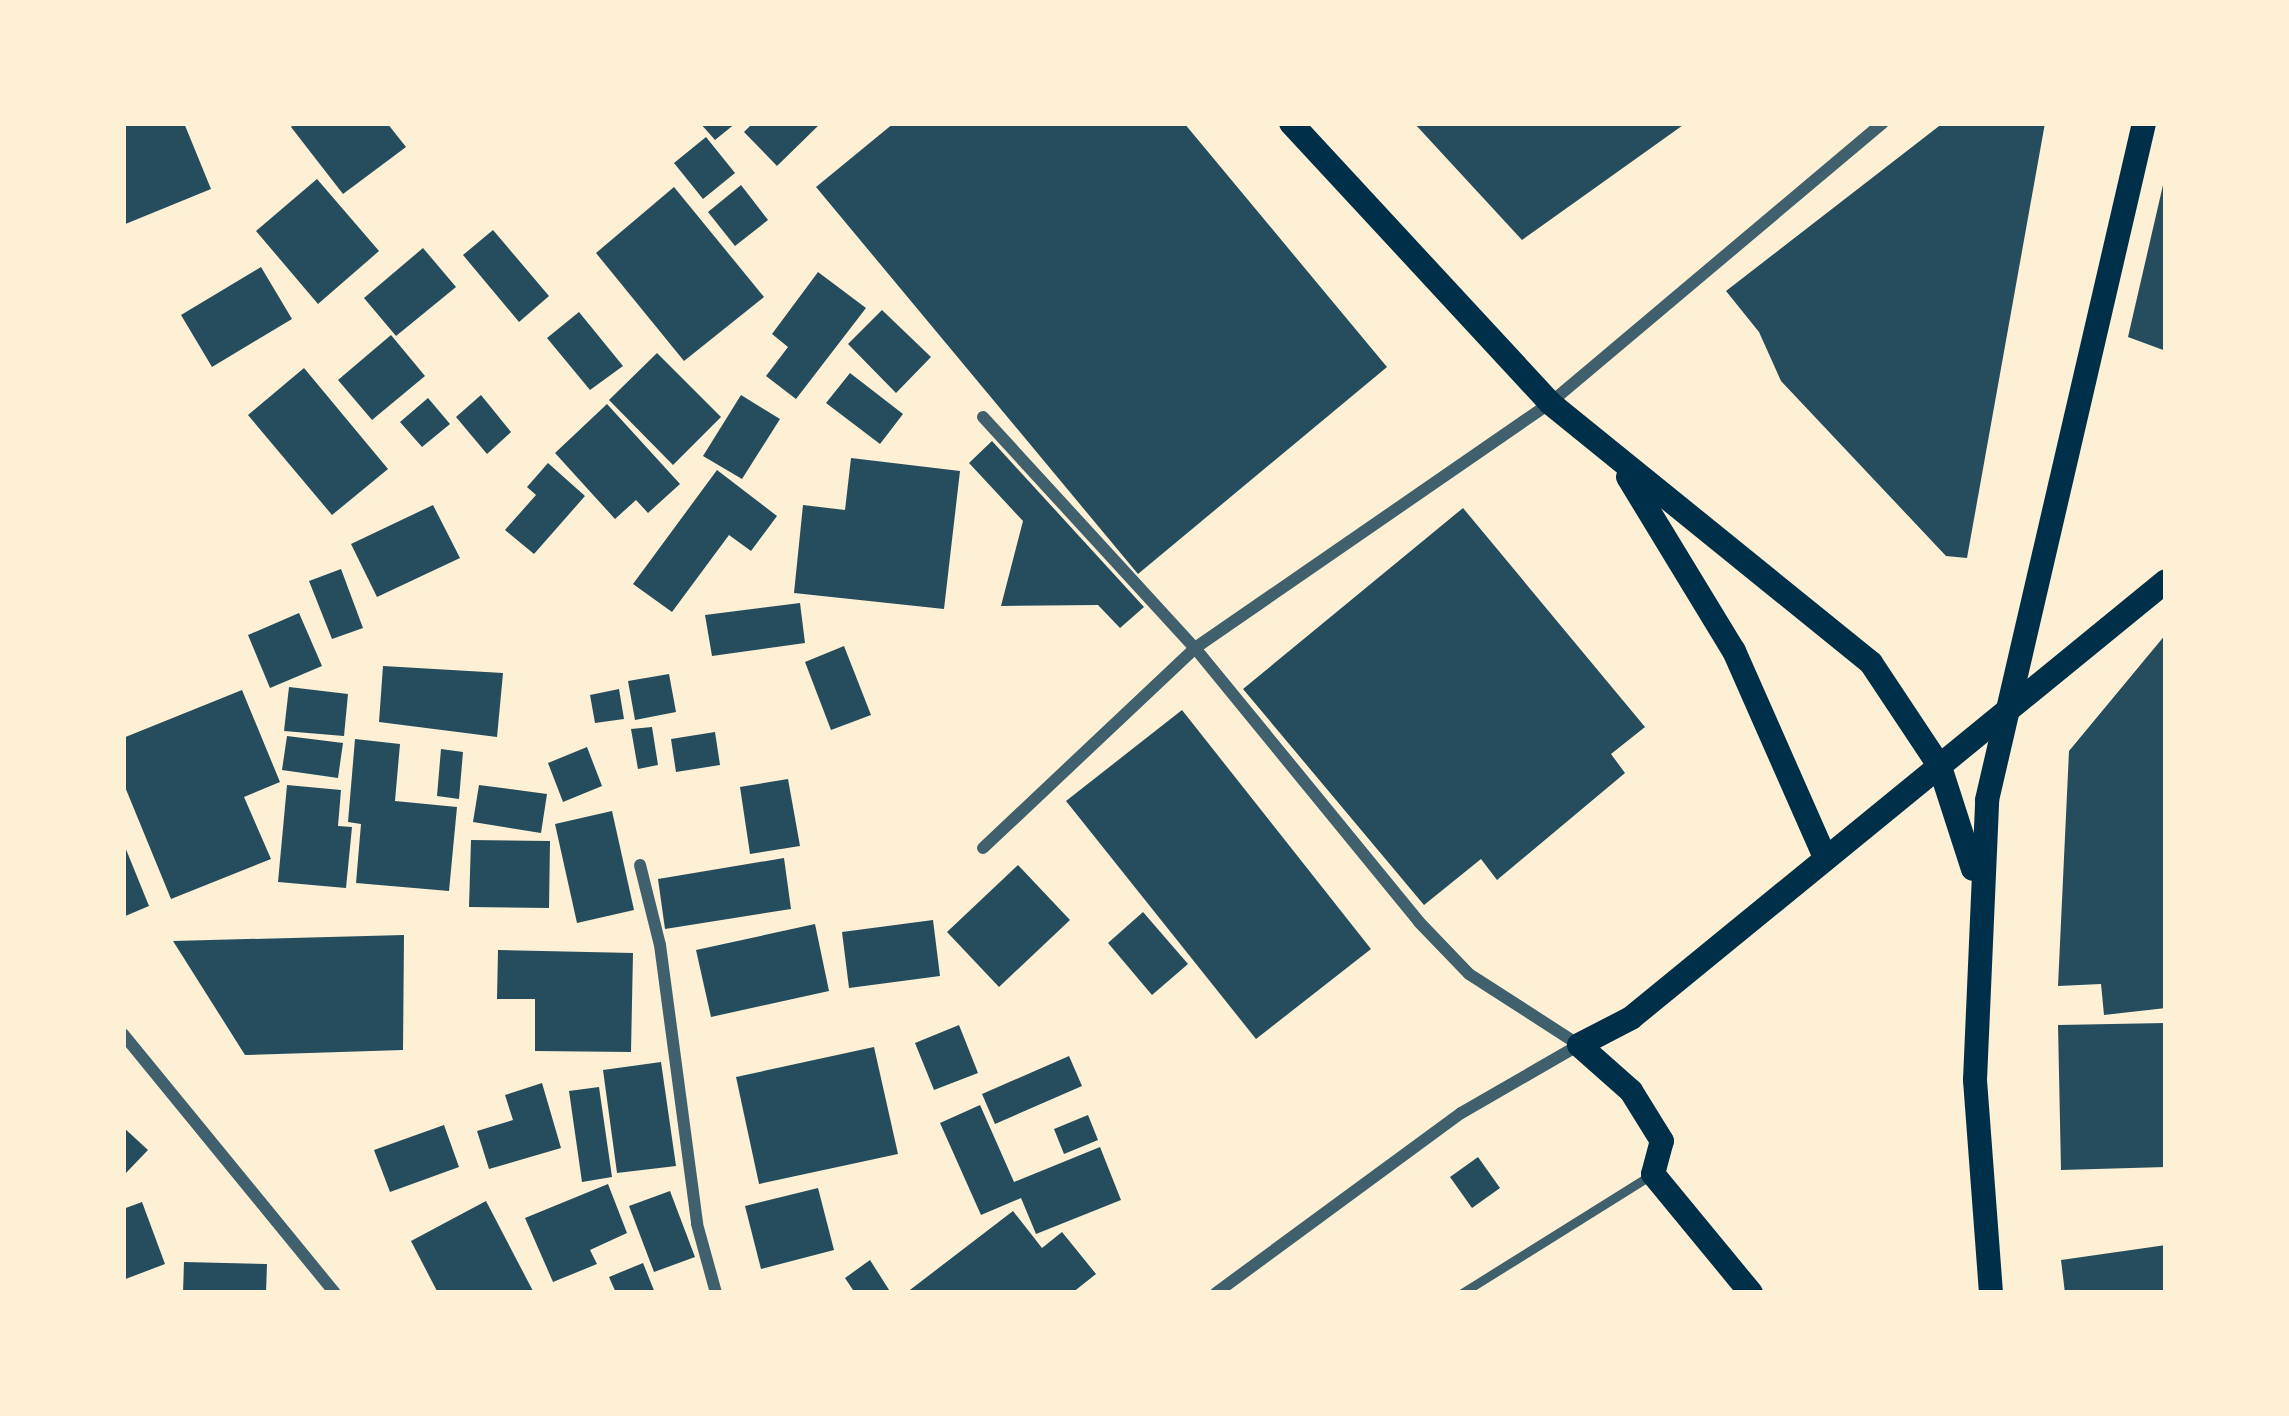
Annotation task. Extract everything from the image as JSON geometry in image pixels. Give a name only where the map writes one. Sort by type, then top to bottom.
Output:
[{"type":"main road","points":[[1292,123],[1550,403],[1871,664],[1940,767],[1978,889]]},
{"type":"main road","points":[[1991,1293],[1975,1080],[1978,889],[2004,719],[2144,123]]},
{"type":"main road","points":[[1615,457],[1734,651],[1825,857]]},
{"type":"main road","points":[[1751,1293],[1653,1174],[1662,1141],[1631,1091],[1580,1045],[1631,1018],[1825,857],[2004,719],[2166,580]]},
{"type":"street","points":[[983,848],[1195,648],[1550,403],[1883,123]]},
{"type":"street","points":[[983,416],[1195,648],[1419,922],[1469,974],[1580,1045],[1461,1113],[1216,1293]]},
{"type":"street","points":[[640,865],[659,945],[697,1224],[716,1293]]},
{"type":"street","points":[[123,1034],[335,1293]]},
{"type":"lane","points":[[1462,1293],[1653,1174]]},
{"type":"building","points":[[123,123],[184,123],[211,189],[123,225]]},
{"type":"building","points":[[296,123],[387,123],[406,147],[343,194],[291,127]]},
{"type":"building","points":[[700,123],[736,123],[715,140]]},
{"type":"building","points":[[753,123],[821,123],[777,166],[744,132]]},
{"type":"building","points":[[894,123],[1184,123],[1387,367],[1138,574],[816,187]]},
{"type":"building","points":[[1414,123],[1686,123],[1522,240]]},
{"type":"building","points":[[1943,123],[2045,123],[1967,558],[1946,556],[1781,381],[1759,332],[1726,291]]},
{"type":"building","points":[[706,137],[735,173],[703,199],[674,163]]},
{"type":"building","points":[[2166,172],[2166,351],[2128,337]]},
{"type":"building","points":[[317,179],[379,251],[318,304],[256,231]]},
{"type":"building","points":[[741,185],[768,220],[735,246],[708,212]]},
{"type":"building","points":[[674,187],[764,297],[684,361],[596,253]]},
{"type":"building","points":[[493,230],[549,296],[519,322],[463,255]]},
{"type":"building","points":[[423,248],[456,287],[396,336],[364,298]]},
{"type":"building","points":[[261,267],[292,319],[212,367],[181,315]]},
{"type":"building","points":[[818,272],[866,308],[796,399],[766,376],[788,347],[772,334]]},
{"type":"building","points":[[882,310],[931,357],[896,393],[848,344]]},
{"type":"building","points":[[579,312],[623,366],[590,390],[547,338]]},
{"type":"building","points":[[391,335],[425,376],[372,420],[338,380]]},
{"type":"building","points":[[657,353],[721,417],[673,465],[609,400]]},
{"type":"building","points":[[304,368],[388,469],[332,515],[248,415]]},
{"type":"building","points":[[850,373],[903,414],[880,444],[826,403]]},
{"type":"building","points":[[481,395],[511,432],[487,454],[456,417]]},
{"type":"building","points":[[741,395],[780,419],[742,479],[703,456]]},
{"type":"building","points":[[428,398],[450,424],[422,447],[400,422]]},
{"type":"building","points":[[607,404],[680,484],[648,513],[636,500],[615,519],[555,453]]},
{"type":"building","points":[[992,441],[1144,607],[1120,628],[1098,605],[1001,606],[1023,521],[969,463]]},
{"type":"building","points":[[851,458],[960,471],[944,609],[794,593],[803,505],[845,510]]},
{"type":"building","points":[[548,463],[585,496],[534,554],[505,530],[536,495],[527,487]]},
{"type":"building","points":[[717,470],[777,516],[751,551],[729,535],[672,612],[633,584]]},
{"type":"building","points":[[433,505],[460,558],[377,597],[351,544]]},
{"type":"building","points":[[1463,508],[1645,727],[1611,754],[1625,773],[1497,880],[1481,859],[1424,905],[1243,689]]},
{"type":"building","points":[[341,569],[363,628],[332,639],[309,581]]},
{"type":"building","points":[[800,603],[805,643],[712,656],[705,615]]},
{"type":"building","points":[[299,613],[322,666],[270,688],[248,635]]},
{"type":"building","points":[[2166,634],[2166,1008],[2104,1015],[2101,984],[2058,986],[2069,751]]},
{"type":"building","points":[[844,646],[871,715],[831,730],[805,662]]},
{"type":"building","points":[[383,666],[503,673],[497,737],[379,722]]},
{"type":"building","points":[[669,674],[676,712],[635,720],[628,681]]},
{"type":"building","points":[[289,687],[348,694],[344,736],[284,731]]},
{"type":"building","points":[[619,689],[624,719],[595,723],[590,695]]},
{"type":"building","points":[[242,690],[280,782],[244,797],[271,859],[171,899],[123,782],[123,738]]},
{"type":"building","points":[[1182,710],[1371,949],[1256,1039],[1066,801]]},
{"type":"building","points":[[652,727],[658,765],[638,769],[631,729]]},
{"type":"building","points":[[715,732],[720,765],[676,772],[671,739]]},
{"type":"building","points":[[287,736],[343,743],[338,778],[282,770]]},
{"type":"building","points":[[355,739],[400,744],[395,801],[457,807],[449,891],[356,883],[361,824],[348,822]]},
{"type":"building","points":[[587,747],[602,786],[563,802],[548,763]]},
{"type":"building","points":[[441,749],[463,752],[459,799],[437,796]]},
{"type":"building","points":[[788,779],[800,846],[750,854],[740,787]]},
{"type":"building","points":[[287,785],[341,790],[338,826],[352,827],[346,888],[278,882]]},
{"type":"building","points":[[479,785],[547,794],[541,833],[473,822]]},
{"type":"building","points":[[612,811],[634,910],[577,923],[555,824]]},
{"type":"building","points":[[471,840],[550,841],[549,908],[469,907]]},
{"type":"building","points":[[123,842],[149,906],[123,917]]},
{"type":"building","points":[[784,858],[791,909],[665,929],[658,879]]},
{"type":"building","points":[[1018,865],[1070,920],[999,987],[947,932]]},
{"type":"building","points":[[1143,912],[1188,964],[1152,995],[1108,943]]},
{"type":"building","points":[[933,920],[940,976],[849,988],[842,932]]},
{"type":"building","points":[[815,924],[829,991],[711,1017],[696,950]]},
{"type":"building","points":[[404,935],[403,1050],[245,1055],[173,941]]},
{"type":"building","points":[[498,950],[633,953],[631,1052],[535,1051],[535,999],[497,999]]},
{"type":"building","points":[[2166,1023],[2166,1167],[2061,1170],[2058,1025]]},
{"type":"building","points":[[959,1025],[978,1073],[934,1090],[915,1043]]},
{"type":"building","points":[[874,1047],[898,1154],[759,1184],[736,1077]]},
{"type":"building","points":[[1069,1056],[1082,1086],[995,1124],[982,1094]]},
{"type":"building","points":[[661,1062],[676,1166],[617,1173],[603,1070]]},
{"type":"building","points":[[542,1083],[561,1148],[489,1169],[477,1131],[513,1120],[505,1095]]},
{"type":"building","points":[[599,1087],[612,1177],[582,1182],[569,1091]]},
{"type":"building","points":[[980,1105],[1014,1182],[1100,1147],[1121,1200],[1036,1234],[1021,1198],[981,1215],[940,1123]]},
{"type":"building","points":[[1088,1115],[1098,1140],[1064,1154],[1054,1129]]},
{"type":"building","points":[[444,1125],[459,1167],[390,1192],[374,1150]]},
{"type":"building","points":[[123,1127],[148,1150],[125,1174],[123,1172]]},
{"type":"building","points":[[1478,1157],[1500,1188],[1472,1208],[1450,1177]]},
{"type":"building","points":[[608,1184],[627,1233],[590,1250],[597,1264],[553,1282],[525,1218]]},
{"type":"building","points":[[818,1188],[834,1250],[761,1269],[745,1206]]},
{"type":"building","points":[[670,1191],[695,1257],[654,1272],[629,1206]]},
{"type":"building","points":[[486,1201],[534,1293],[438,1293],[411,1241]]},
{"type":"building","points":[[142,1202],[165,1264],[123,1280],[123,1209]]},
{"type":"building","points":[[1013,1211],[1042,1248],[1062,1232],[1096,1274],[1072,1293],[906,1293]]},
{"type":"building","points":[[2166,1245],[2166,1293],[2065,1293],[2061,1260]]},
{"type":"building","points":[[870,1260],[891,1293],[855,1293],[845,1278]]},
{"type":"building","points":[[184,1262],[267,1264],[266,1293],[183,1293]]},
{"type":"building","points":[[643,1263],[655,1293],[616,1293],[609,1277]]}]
